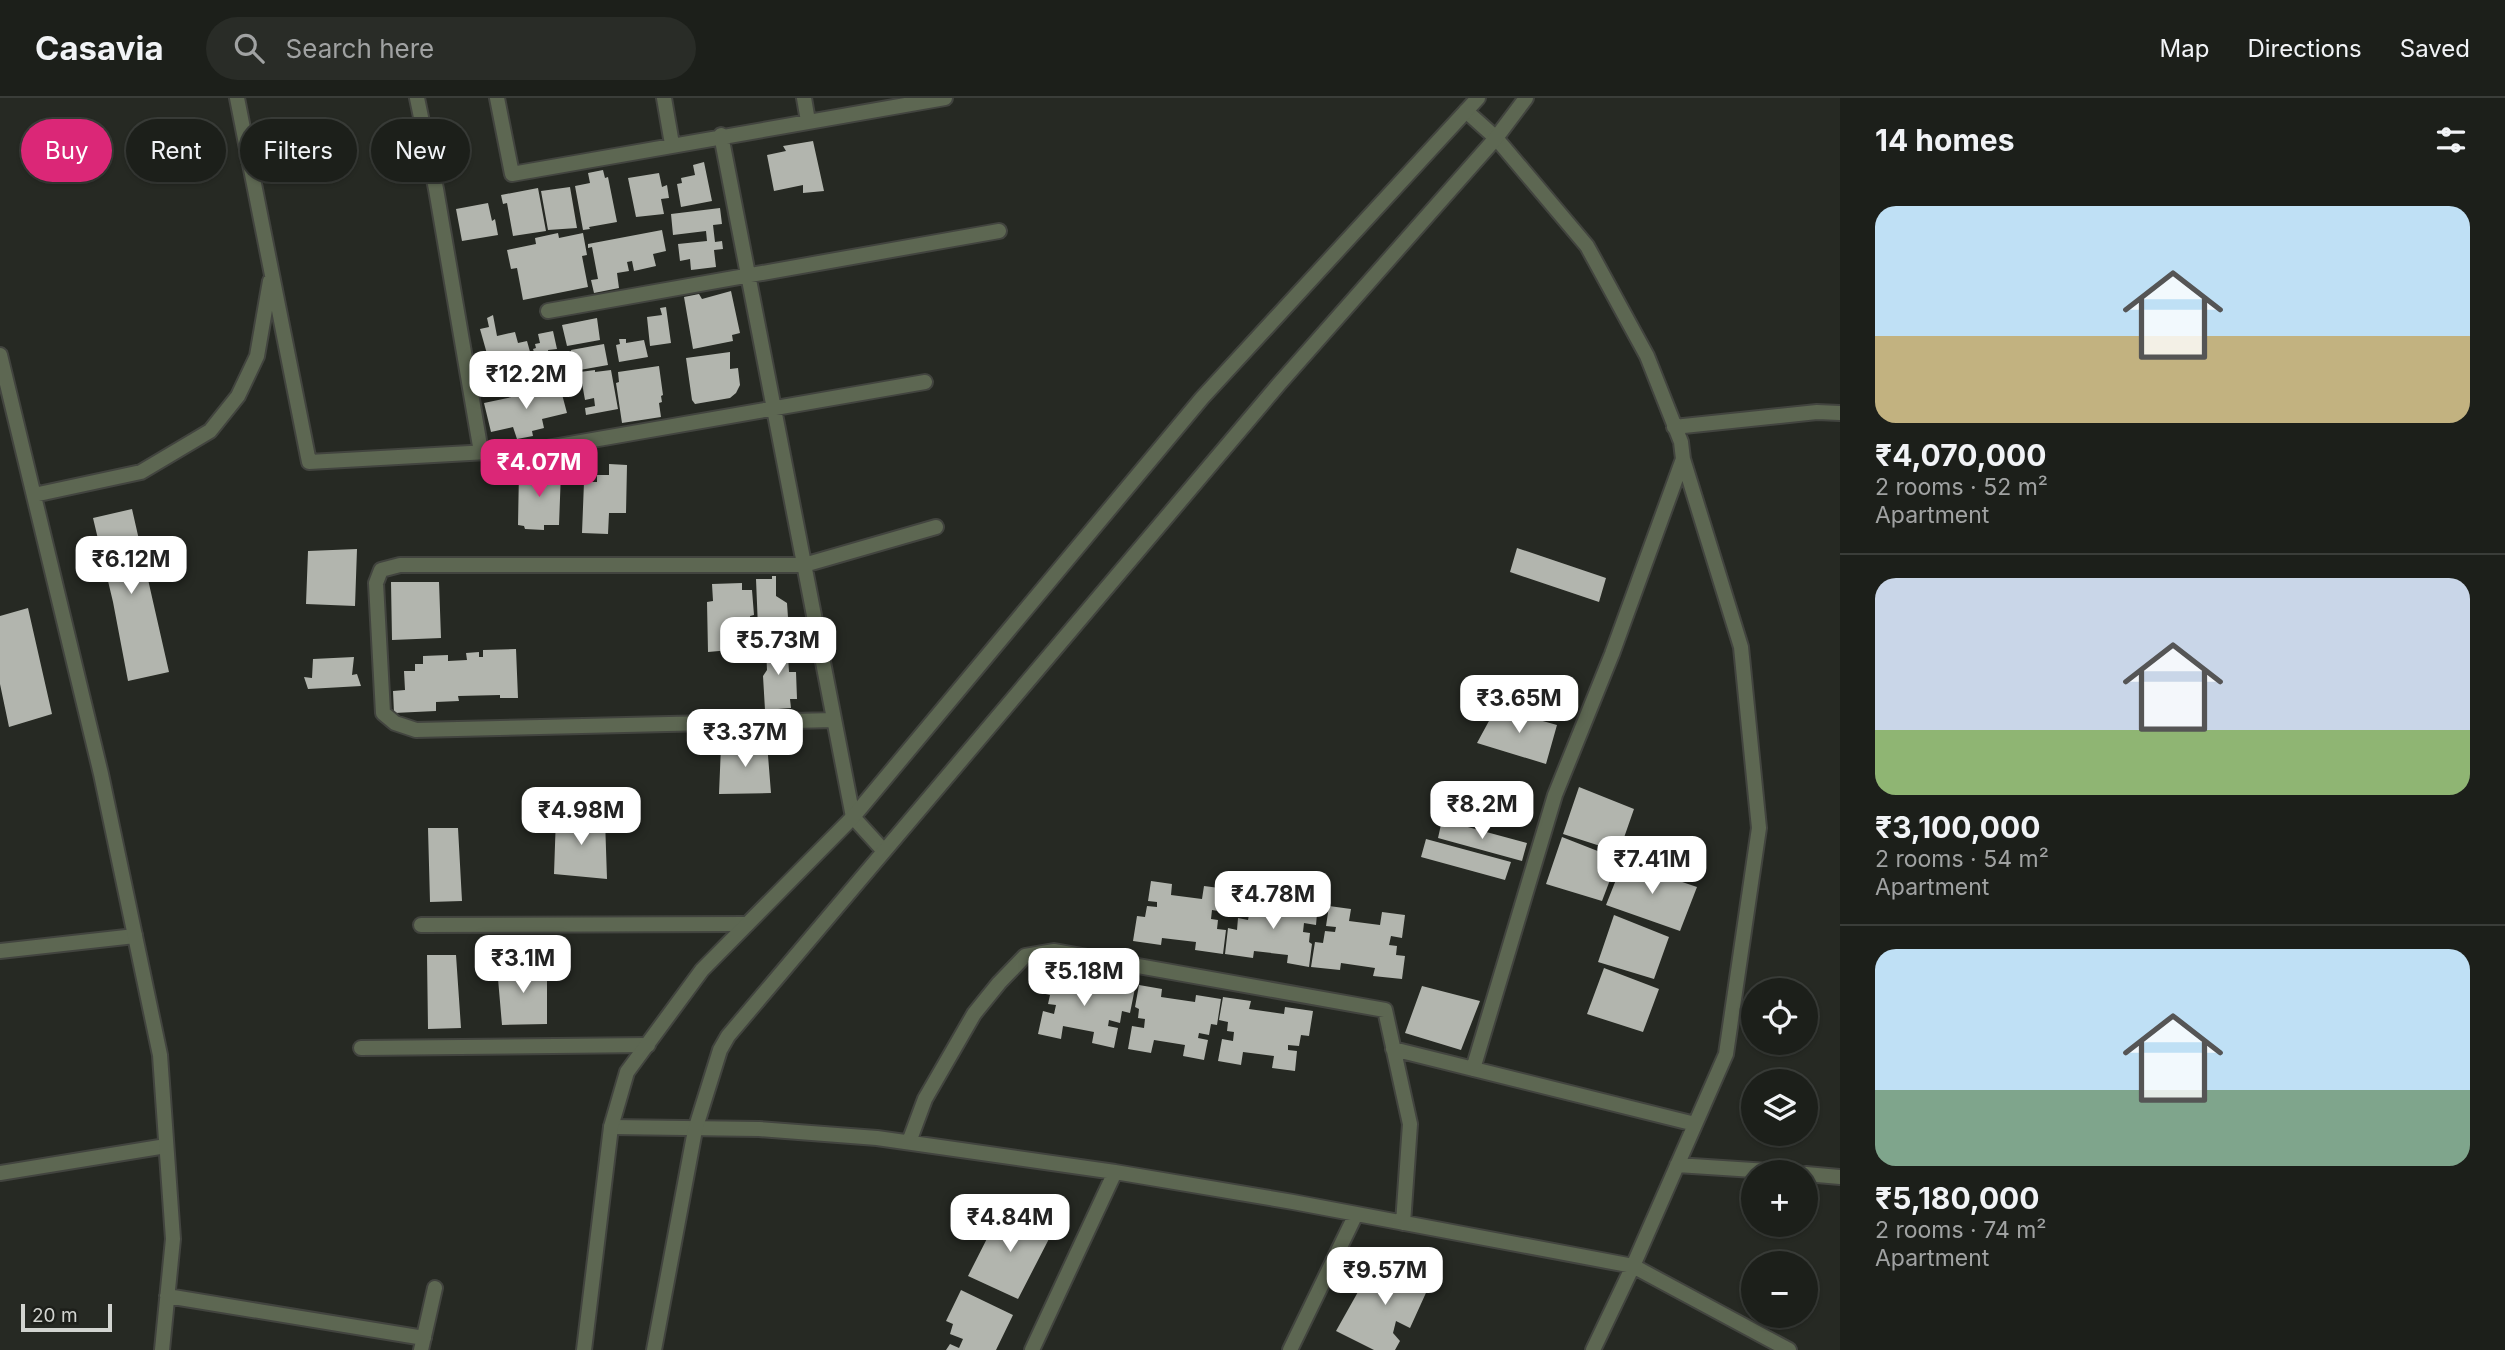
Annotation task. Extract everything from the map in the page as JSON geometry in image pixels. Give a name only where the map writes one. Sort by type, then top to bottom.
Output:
[{"type":"street","points":[[237,98],[309,462],[541,449],[925,382]]},
{"type":"street","points":[[417,98],[436,189],[481,452]]},
{"type":"street","points":[[497,98],[512,174],[721,135],[945,98]]},
{"type":"street","points":[[664,98],[672,144]]},
{"type":"street","points":[[804,98],[808,121]]},
{"type":"street","points":[[584,1350],[611,1127],[627,1072],[702,970],[853,817],[1202,398],[1478,98]]},
{"type":"street","points":[[654,1350],[695,1130],[720,1050],[727,1036],[1279,384],[1496,138],[1526,98]]},
{"type":"street","points":[[1466,111],[1496,138],[1587,246],[1647,356],[1681,442],[1683,459],[1741,647],[1759,828],[1726,1054],[1593,1350]]},
{"type":"street","points":[[721,135],[853,817],[883,849]]},
{"type":"street","points":[[548,311],[999,231]]},
{"type":"street","points":[[34,495],[141,472],[210,431],[238,396],[257,356],[271,272]]},
{"type":"street","points":[[0,355],[101,774],[160,1055],[173,1239],[162,1350]]},
{"type":"street","points":[[1674,426],[1817,412],[1840,413]]},
{"type":"street","points":[[1473,1069],[1555,795],[1612,654],[1683,459]]},
{"type":"street","points":[[834,720],[416,730],[395,723],[383,713],[376,583],[381,570],[400,565],[804,565],[936,527]]},
{"type":"street","points":[[421,925],[747,924]]},
{"type":"street","points":[[0,951],[135,936]]},
{"type":"street","points":[[909,1142],[925,1099],[974,1014],[1025,956],[1054,951],[1385,1010],[1410,1124],[1403,1223]]},
{"type":"street","points":[[361,1048],[648,1045]]},
{"type":"street","points":[[1393,1049],[1695,1124]]},
{"type":"street","points":[[611,1127],[760,1129],[909,1142],[1115,1172],[1633,1266],[1789,1350]]},
{"type":"street","points":[[0,1173],[166,1146]]},
{"type":"street","points":[[1677,1165],[1741,1169]]},
{"type":"street","points":[[1032,1350],[1115,1172]]},
{"type":"street","points":[[1818,1175],[1840,1177]]},
{"type":"street","points":[[1290,1350],[1356,1214]]},
{"type":"street","points":[[167,1296],[423,1344],[435,1288]]},
{"type":"building","points":[[813,141],[824,191],[803,193],[803,185],[774,191],[767,155],[786,151],[783,146]]},
{"type":"building","points":[[704,162],[712,201],[681,207],[677,184],[682,183],[681,178],[695,175],[693,165]]},
{"type":"building","points":[[603,170],[605,178],[608,177],[617,222],[583,230],[575,186],[590,183],[588,173]]},
{"type":"building","points":[[659,173],[662,187],[667,185],[669,198],[661,199],[664,214],[636,217],[628,178]]},
{"type":"building","points":[[570,187],[577,228],[548,230],[541,191]]},
{"type":"building","points":[[538,188],[546,231],[513,236],[507,203],[503,204],[501,195]]},
{"type":"building","points":[[488,203],[498,235],[462,241],[456,209]]},
{"type":"building","points":[[720,208],[722,224],[713,225],[715,242],[722,241],[723,249],[714,250],[716,267],[691,270],[690,259],[680,261],[678,244],[707,241],[706,231],[673,235],[671,214]]},
{"type":"building","points":[[662,230],[666,251],[653,254],[656,266],[634,271],[632,261],[627,262],[629,271],[617,273],[619,288],[594,293],[591,280],[598,279],[592,247],[588,248],[588,244]]},
{"type":"building","points":[[558,233],[559,238],[583,233],[587,255],[582,256],[588,287],[523,300],[517,268],[511,269],[507,250],[536,244],[535,238]]},
{"type":"building","points":[[731,291],[740,333],[732,335],[733,341],[693,349],[684,297],[699,294],[702,299]]},
{"type":"building","points":[[666,307],[671,343],[650,346],[647,317],[662,315],[660,308]]},
{"type":"building","points":[[493,315],[497,336],[515,332],[518,343],[527,341],[532,359],[524,361],[527,372],[488,383],[482,363],[489,361],[480,329],[489,327],[487,318]]},
{"type":"building","points":[[597,318],[600,340],[567,346],[562,325]]},
{"type":"building","points":[[553,331],[557,349],[548,350],[552,372],[536,375],[532,354],[536,348],[535,344],[540,343],[538,334]]},
{"type":"building","points":[[619,339],[626,339],[626,343],[644,340],[648,357],[619,362],[616,345],[620,344]]},
{"type":"building","points":[[604,344],[608,365],[574,371],[571,350]]},
{"type":"building","points":[[730,352],[730,369],[738,368],[740,385],[736,393],[730,398],[695,404],[692,400],[686,358]]},
{"type":"building","points":[[659,366],[663,395],[662,402],[659,403],[661,417],[622,423],[616,383],[619,382],[618,372]]},
{"type":"building","points":[[611,370],[618,409],[586,415],[585,408],[595,406],[594,398],[585,400],[580,372]]},
{"type":"building","points":[[559,383],[567,413],[542,419],[544,428],[532,431],[533,436],[517,439],[513,427],[491,432],[484,403],[540,391],[539,387]]},
{"type":"building","points":[[609,464],[627,465],[626,513],[609,513],[608,534],[582,533],[584,482],[597,482],[597,475],[609,475]]},
{"type":"building","points":[[519,471],[561,472],[559,525],[544,525],[544,530],[525,529],[524,526],[518,525]]},
{"type":"building","points":[[132,509],[169,672],[128,681],[93,518]]},
{"type":"building","points":[[1517,548],[1606,578],[1599,602],[1510,572]]},
{"type":"building","points":[[357,549],[355,606],[306,604],[308,551]]},
{"type":"building","points":[[772,576],[776,576],[776,596],[787,603],[789,632],[763,634],[758,628],[756,579],[772,579]]},
{"type":"building","points":[[391,582],[439,582],[441,638],[392,640]]},
{"type":"building","points":[[742,583],[742,590],[752,590],[754,615],[750,616],[753,648],[708,652],[707,602],[713,601],[712,584]]},
{"type":"building","points":[[28,608],[52,714],[9,727],[0,684],[0,616]]},
{"type":"building","points":[[787,640],[789,672],[796,672],[797,699],[790,699],[791,708],[765,710],[763,676],[767,670],[766,648],[762,648],[762,642]]},
{"type":"building","points":[[516,649],[518,698],[500,698],[500,695],[458,696],[459,701],[436,702],[436,711],[394,713],[393,691],[405,690],[404,671],[415,671],[415,664],[423,664],[423,656],[448,655],[448,661],[467,660],[466,653],[479,652],[479,657],[483,657],[483,650]]},
{"type":"building","points":[[354,657],[352,675],[357,674],[361,686],[308,689],[304,677],[312,678],[313,659]]},
{"type":"building","points":[[1496,708],[1557,725],[1546,764],[1477,743]]},
{"type":"building","points":[[767,743],[771,793],[719,794],[721,746]]},
{"type":"building","points":[[1579,787],[1634,809],[1619,852],[1563,834]]},
{"type":"building","points":[[556,816],[605,819],[607,879],[554,874]]},
{"type":"building","points":[[1442,820],[1527,843],[1522,861],[1438,838]]},
{"type":"building","points":[[428,828],[458,828],[462,901],[430,902]]},
{"type":"building","points":[[1562,837],[1618,859],[1602,901],[1546,884]]},
{"type":"building","points":[[1426,839],[1511,862],[1505,880],[1421,857]]},
{"type":"building","points":[[1623,862],[1697,887],[1680,931],[1606,905]]},
{"type":"building","points":[[1151,881],[1172,884],[1171,895],[1202,899],[1204,886],[1227,889],[1224,912],[1212,910],[1211,919],[1218,920],[1217,929],[1226,930],[1223,954],[1195,950],[1196,942],[1162,938],[1161,945],[1133,941],[1137,916],[1145,917],[1147,906],[1157,907],[1157,902],[1148,901]]},
{"type":"building","points":[[1242,893],[1264,896],[1263,908],[1294,912],[1295,899],[1318,902],[1316,925],[1304,923],[1303,932],[1310,933],[1309,942],[1312,944],[1309,967],[1287,963],[1288,955],[1254,951],[1253,958],[1225,954],[1228,928],[1237,930],[1238,918],[1248,920],[1249,915],[1240,914]]},
{"type":"building","points":[[1329,906],[1351,909],[1349,921],[1380,925],[1382,912],[1405,915],[1402,938],[1391,936],[1389,945],[1397,946],[1396,955],[1405,956],[1402,979],[1373,976],[1375,968],[1341,963],[1340,970],[1311,967],[1315,942],[1323,943],[1325,931],[1335,932],[1336,927],[1326,926]]},
{"type":"building","points":[[1614,915],[1669,937],[1654,979],[1598,962]]},
{"type":"building","points":[[427,955],[456,955],[461,1028],[428,1029]]},
{"type":"building","points":[[547,965],[547,1024],[502,1025],[497,967]]},
{"type":"building","points":[[1604,968],[1659,989],[1643,1032],[1587,1014]]},
{"type":"building","points":[[1046,970],[1074,975],[1072,983],[1106,990],[1107,983],[1135,988],[1130,1013],[1122,1011],[1120,1023],[1109,1020],[1108,1026],[1118,1028],[1114,1048],[1092,1043],[1094,1032],[1063,1026],[1061,1039],[1038,1034],[1043,1011],[1054,1014],[1056,1005],[1048,1004],[1050,995],[1041,993]]},
{"type":"building","points":[[1139,985],[1162,989],[1161,997],[1195,1002],[1196,995],[1221,999],[1217,1025],[1211,1024],[1209,1035],[1199,1033],[1198,1038],[1208,1040],[1204,1060],[1183,1056],[1185,1045],[1154,1040],[1151,1053],[1128,1049],[1132,1026],[1144,1028],[1145,1019],[1138,1018],[1139,1009],[1135,1007]]},
{"type":"building","points":[[1422,986],[1480,1001],[1461,1050],[1405,1033]]},
{"type":"building","points":[[1223,997],[1251,1001],[1249,1009],[1284,1014],[1285,1007],[1313,1011],[1309,1036],[1301,1035],[1299,1046],[1288,1045],[1288,1050],[1297,1051],[1295,1071],[1272,1068],[1274,1056],[1243,1052],[1241,1065],[1218,1061],[1222,1039],[1233,1041],[1234,1032],[1227,1031],[1228,1022],[1219,1020]]},
{"type":"building","points":[[1002,1209],[1052,1233],[1018,1299],[968,1276]]},
{"type":"building","points":[[1407,1262],[1435,1273],[1410,1328],[1396,1321],[1393,1333],[1400,1341],[1395,1350],[1374,1350],[1336,1331],[1372,1267],[1408,1278],[1413,1271],[1406,1269]]},
{"type":"building","points":[[961,1290],[1013,1315],[996,1350],[946,1350],[950,1344],[959,1348],[963,1339],[950,1334],[953,1324],[946,1321]]}]
